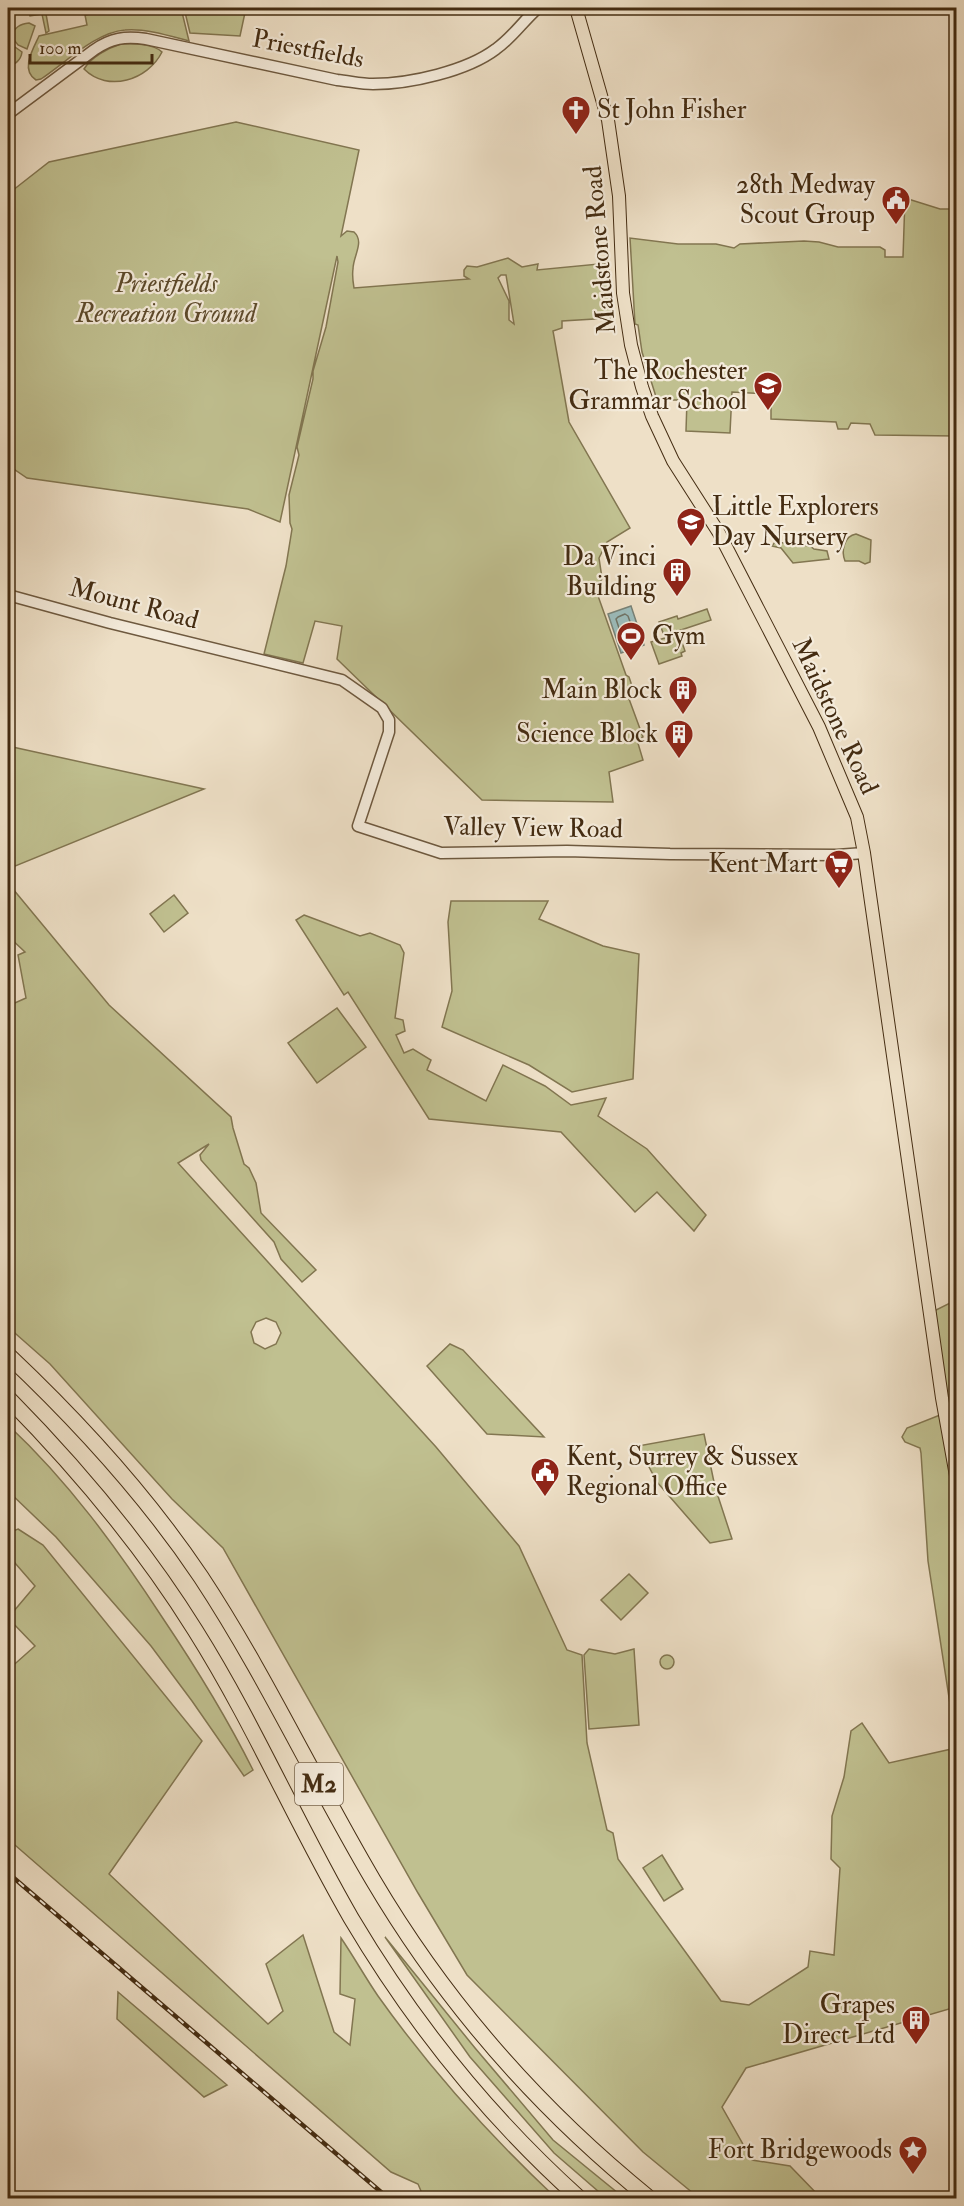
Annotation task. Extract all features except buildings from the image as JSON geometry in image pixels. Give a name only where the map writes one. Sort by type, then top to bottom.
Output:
[{"type":"highway","name":"M2","points":[[8,1355],[71,1417],[119,1471],[200,1576],[264,1679],[315,1777],[374,1881],[406,1932],[451,1995],[536,2095],[649,2199]]},
{"type":"highway","name":"M2","points":[[8,1398],[106,1506],[187,1618],[237,1703],[352,1919],[398,1990],[467,2081],[524,2144],[579,2199]]},
{"type":"main road","name":"Maidstone Road","points":[[576,8],[599,86],[610,134],[619,196],[623,293],[631,345],[642,387],[660,435],[673,461],[719,533],[819,727],[857,817],[942,1398],[957,1476]]},
{"type":"street","name":"Priestfields","points":[[8,114],[100,46],[119,38],[146,39],[337,80],[384,84],[440,73],[472,63],[502,45],[518,31],[534,9]]},
{"type":"street","name":"Mount Road","points":[[8,595],[248,657]]},
{"type":"street","name":"Valley View Road","points":[[248,657],[342,680],[382,708],[389,720],[389,732],[358,826],[405,842],[441,853],[567,851],[670,854],[837,855],[864,853]]},
{"type":"green space","points":[[8,8],[45,8],[49,31],[46,33],[42,14],[30,16],[28,9],[8,13]]},
{"type":"green space","points":[[119,8],[142,8],[144,13],[166,8],[181,8],[189,41],[141,30],[114,32],[81,49],[41,79],[36,80],[31,76],[29,59],[39,36],[87,25],[85,15]]},
{"type":"green space","points":[[184,8],[246,8],[240,36],[190,33]]},
{"type":"green space","points":[[29,23],[35,26],[27,49],[18,45],[11,36],[18,26]]},
{"type":"green space","points":[[121,44],[149,46],[162,52],[147,70],[127,80],[116,82],[104,80],[84,69],[100,54]]},
{"type":"green space","points":[[15,47],[22,52],[21,55],[17,62],[8,66],[8,53],[10,54]]},
{"type":"green space","name":"Priestfields Recreation Ground","points":[[236,122],[359,150],[341,236],[347,231],[354,232],[358,240],[359,245],[353,264],[354,288],[469,279],[464,276],[467,266],[477,267],[508,258],[522,267],[538,264],[537,270],[609,263],[611,318],[562,321],[562,328],[553,331],[569,422],[630,528],[607,542],[599,558],[602,578],[597,593],[632,686],[625,688],[643,737],[637,740],[643,760],[609,772],[613,802],[482,800],[337,659],[342,626],[315,621],[303,663],[264,654],[286,566],[292,529],[289,495],[299,455],[297,447],[313,371],[326,327],[338,262],[337,256],[280,522],[248,509],[27,478],[8,465],[8,194],[49,162]],"holes":[[[506,275],[514,324],[509,320],[509,301],[498,278]]]},
{"type":"green space","name":"The Rochester Grammar School","points":[[905,198],[940,209],[956,209],[956,436],[875,435],[870,424],[851,423],[848,429],[838,429],[836,422],[771,419],[771,394],[732,392],[730,433],[686,431],[687,400],[657,400],[642,352],[638,325],[635,324],[630,238],[678,244],[716,244],[734,248],[740,244],[819,242],[838,247],[880,247],[885,250],[885,257],[903,257]]},
{"type":"green space","points":[[856,534],[871,540],[870,562],[865,564],[859,561],[845,561],[844,544]]},
{"type":"green space","points":[[775,542],[810,546],[827,551],[829,559],[793,563],[781,548],[772,546]]},
{"type":"green space","points":[[707,609],[711,620],[678,631],[685,651],[681,653],[682,656],[659,664],[651,642],[665,638],[659,622],[677,616],[678,619]]},
{"type":"green space","points":[[8,746],[204,789],[8,869]]},
{"type":"green space","points":[[8,883],[109,1005],[231,1117],[244,1164],[249,1168],[256,1183],[261,1213],[316,1270],[302,1282],[281,1259],[274,1242],[201,1160],[200,1155],[209,1144],[178,1163],[436,1447],[519,1546],[567,1650],[582,1655],[587,1743],[607,1830],[613,1833],[618,1859],[721,2001],[749,2005],[808,1967],[810,1951],[834,1955],[840,1868],[831,1859],[832,1816],[844,1777],[851,1731],[862,1723],[889,1763],[956,1748],[956,2007],[746,2068],[722,2107],[752,2160],[790,2166],[821,2198],[699,2198],[643,2152],[467,1975],[418,1893],[223,1548],[172,1499],[50,1364],[8,1327],[8,1006],[26,998],[18,955],[25,952],[8,936]],"holes":[[[266,1318],[276,1322],[281,1333],[276,1344],[265,1349],[254,1343],[251,1332],[256,1322]]]},
{"type":"green space","points":[[174,895],[188,913],[164,932],[150,914]]},
{"type":"green space","points":[[451,901],[548,901],[539,919],[603,946],[639,954],[633,1079],[572,1092],[529,1065],[442,1027],[452,991],[448,922]]},
{"type":"green space","points":[[304,915],[360,936],[370,933],[400,945],[404,953],[395,1018],[403,1020],[405,1031],[396,1035],[404,1053],[413,1049],[431,1060],[427,1070],[486,1101],[503,1065],[545,1086],[571,1105],[606,1098],[598,1116],[647,1149],[706,1215],[694,1231],[657,1192],[635,1212],[561,1132],[429,1119],[348,992],[344,995],[296,920]]},
{"type":"green space","points":[[337,1008],[366,1047],[317,1083],[288,1043]]},
{"type":"green space","points":[[950,1303],[956,1327],[956,1392],[942,1398],[930,1313]]},
{"type":"green space","points":[[450,1344],[463,1350],[544,1437],[487,1434],[427,1366]]},
{"type":"green space","points":[[940,1415],[956,1449],[956,1743],[928,1561],[921,1453],[920,1448],[905,1442],[902,1437],[907,1428]]},
{"type":"green space","points":[[8,1425],[71,1492],[127,1566],[198,1673],[253,1770],[244,1776],[151,1646],[56,1537],[8,1491]]},
{"type":"green space","points":[[704,1434],[715,1487],[732,1539],[710,1543],[657,1482],[638,1446]]},
{"type":"green space","points":[[18,1529],[43,1545],[202,1741],[109,1874],[268,2024],[283,2011],[266,1964],[303,1935],[334,2032],[350,2045],[355,1999],[340,1994],[341,1938],[378,1996],[440,2076],[485,2127],[556,2198],[424,2198],[418,2184],[391,2172],[8,1839],[8,1670],[35,1646],[8,1618],[35,1586],[8,1555],[8,1533]]},
{"type":"green space","points":[[629,1574],[648,1593],[621,1620],[601,1600]]},
{"type":"green space","points":[[589,1649],[615,1654],[634,1649],[639,1725],[589,1729],[584,1655]]},
{"type":"green space","points":[[667,1655],[672,1657],[674,1662],[672,1667],[667,1669],[662,1667],[660,1662],[662,1657]]},
{"type":"green space","points":[[662,1855],[683,1889],[664,1901],[643,1868]]},
{"type":"green space","points":[[385,1937],[553,2140],[624,2198],[606,2198],[554,2153],[470,2057]]},
{"type":"green space","points":[[118,1992],[227,2085],[204,2097],[117,2019]]},
{"type":"water","points":[[631,606],[644,645],[621,653],[608,614]]},
{"type":"railway","points":[[8,1873],[388,2198]]},
{"type":"place","name":"St John Fisher","points":[[576,136]]},
{"type":"place","name":"28th Medway Scout Group","points":[[896,226]]},
{"type":"place","name":"The Rochester Grammar School","points":[[768,412]]},
{"type":"place","name":"Little Explorers Day Nursery","points":[[691,548]]},
{"type":"place","name":"Da Vinci Building","points":[[677,598]]},
{"type":"place","name":"Gym","points":[[631,662]]},
{"type":"place","name":"Main Block","points":[[683,716]]},
{"type":"place","name":"Science Block","points":[[679,760]]},
{"type":"place","name":"Kent Mart","points":[[839,890]]},
{"type":"place","name":"Kent, Surrey & Sussex Regional Office","points":[[545,1498]]},
{"type":"place","name":"Grapes Direct Ltd","points":[[916,2046]]},
{"type":"place","name":"Fort Bridgewoods","points":[[913,2176]]}]
